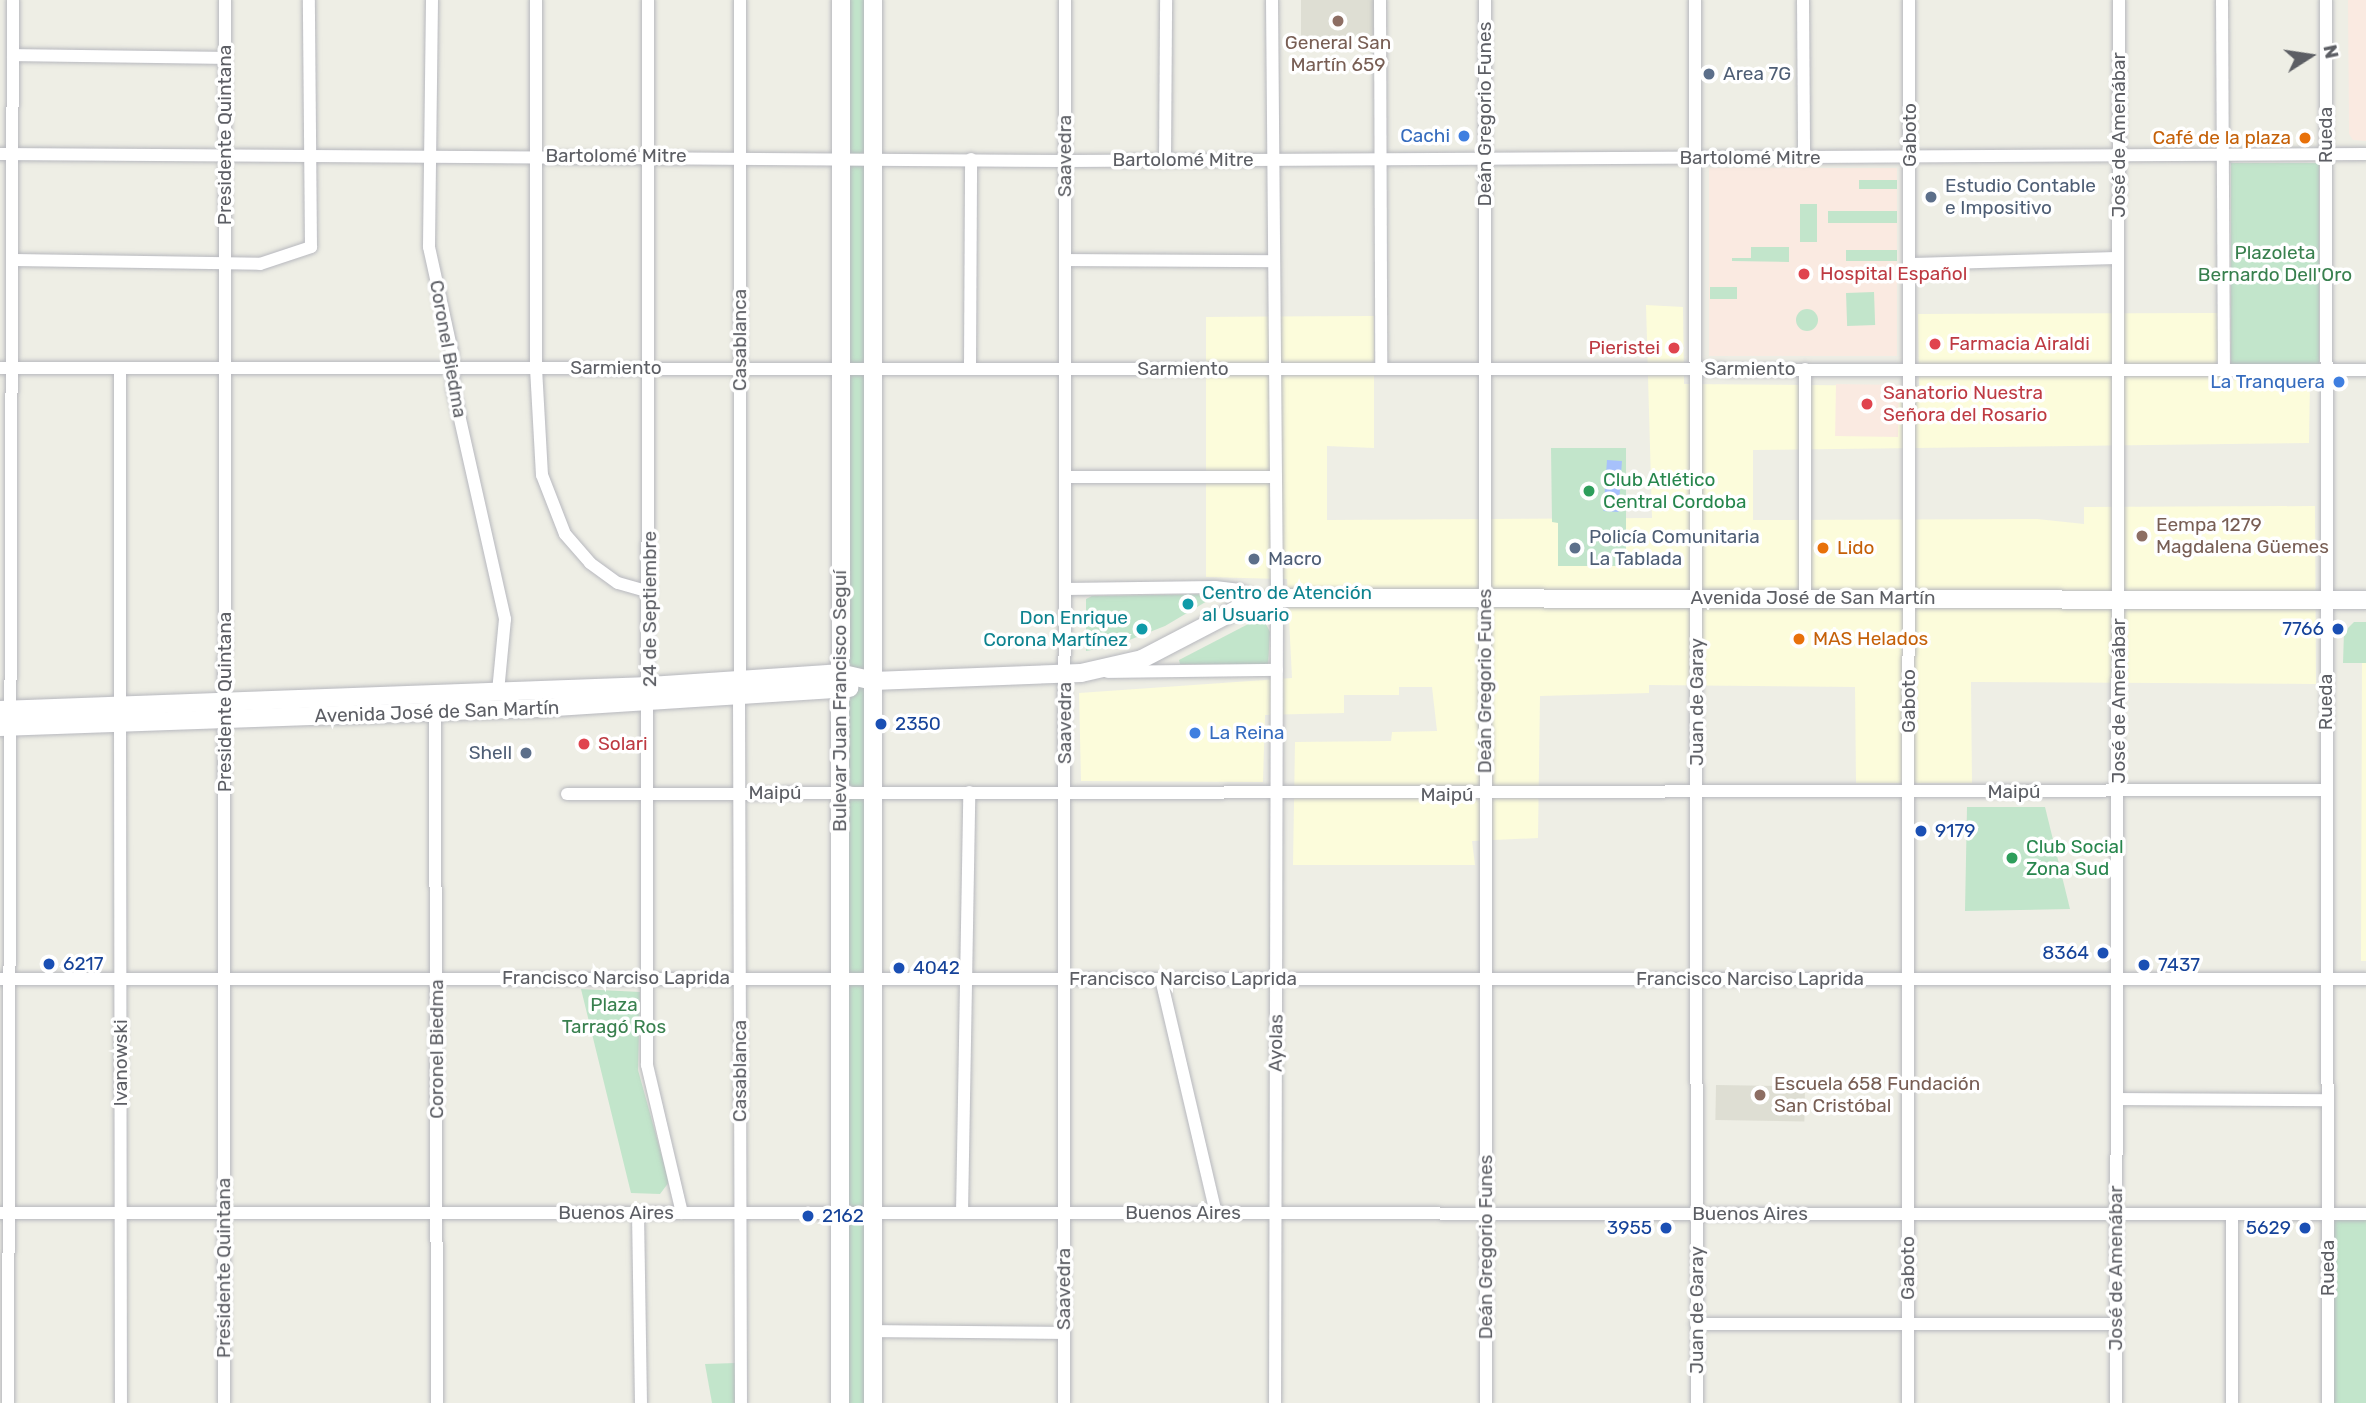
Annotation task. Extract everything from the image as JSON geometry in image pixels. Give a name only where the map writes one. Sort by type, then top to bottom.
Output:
[{"type":"main road","name":"Bulevar Juan Francisco Seguí","points":[[840,1403],[841,0]]},
{"type":"main road","name":"Bulevar Juan Francisco Seguí","points":[[873,0],[873,1403]]},
{"type":"main road","name":"Avenida José de San Martín","points":[[739,689],[839,673],[873,681],[1094,671],[1142,659],[1268,599],[1485,597],[2366,600]]},
{"type":"main road","name":"Avenida José de San Martín","points":[[7,719],[435,704],[739,689],[839,692],[873,681]]},
{"type":"main road","name":"Avenida José de San Martín","points":[[435,704],[498,692],[650,694]]},
{"type":"street","points":[[8,1403],[4,1213],[4,979],[7,368],[14,260],[7,154],[13,55],[13,0]]},
{"type":"street","name":"Presidente Quintana","points":[[224,1403],[225,0]]},
{"type":"street","points":[[14,260],[260,264],[311,247],[309,0]]},
{"type":"street","name":"Coronel Biedma","points":[[432,0],[433,156],[429,247],[505,619],[498,692]]},
{"type":"street","points":[[536,0],[536,368],[542,475],[551,507],[565,534],[590,563],[618,583],[649,592]]},
{"type":"street","name":"24 de Septiembre","points":[[648,0],[650,694],[646,793],[647,1065],[682,1213]]},
{"type":"street","name":"Casablanca","points":[[740,0],[741,1403]]},
{"type":"street","name":"Saavedra","points":[[1064,1403],[1065,0]]},
{"type":"street","points":[[1165,160],[1166,0]]},
{"type":"street","name":"Ayolas","points":[[1272,0],[1276,477],[1268,599],[1277,670],[1275,1403]]},
{"type":"street","points":[[1380,0],[1381,369]]},
{"type":"street","name":"Deán Gregorio Funes","points":[[1485,0],[1486,1403]]},
{"type":"street","name":"Juan de Garay","points":[[1695,0],[1697,1403]]},
{"type":"street","points":[[1804,0],[1804,158]]},
{"type":"street","name":"Gaboto","points":[[1908,1403],[1909,0]]},
{"type":"street","name":"José de Amenábar","points":[[2116,1403],[2119,0]]},
{"type":"street","points":[[2222,0],[2224,370]]},
{"type":"street","name":"Rueda","points":[[2326,0],[2328,1403]]},
{"type":"street","points":[[13,55],[225,58]]},
{"type":"street","name":"Bartolomé Mitre","points":[[7,154],[842,157],[1065,161],[2366,154]]},
{"type":"street","points":[[970,368],[971,159]]},
{"type":"street","points":[[1910,264],[2118,258]]},
{"type":"street","points":[[1065,260],[1274,261]]},
{"type":"street","name":"Sarmiento","points":[[7,368],[2366,370]]},
{"type":"street","name":"Ivanowski","points":[[120,368],[121,1403]]},
{"type":"street","points":[[1805,369],[1805,598]]},
{"type":"street","points":[[1065,477],[1276,477]]},
{"type":"street","name":"Avenida José de San Martín","points":[[1065,589],[1215,587],[1238,590],[1268,599]]},
{"type":"street","name":"Avenida José de San Martín","points":[[1094,671],[1277,670]]},
{"type":"street","name":"Coronel Biedma","points":[[435,704],[437,1403]]},
{"type":"street","name":"Maipú","points":[[567,794],[1066,792],[1486,796],[2326,790]]},
{"type":"street","points":[[962,1213],[969,793]]},
{"type":"street","name":"Francisco Narciso Laprida","points":[[4,979],[2366,979]]},
{"type":"street","points":[[1161,979],[1216,1213]]},
{"type":"street","points":[[2118,1099],[2328,1100]]},
{"type":"street","name":"Buenos Aires","points":[[4,1213],[2366,1214]]},
{"type":"street","points":[[638,1213],[641,1403]]},
{"type":"street","points":[[2232,1214],[2232,1403]]},
{"type":"street","points":[[1696,1324],[2116,1324]]},
{"type":"street","points":[[872,1331],[1064,1333]]},
{"type":"shaded area","name":"General San Martín 659","points":[[1301,0],[1375,0],[1375,40],[1301,40]]},
{"type":"shaded area","points":[[2348,0],[2366,0],[2366,141],[2353,140],[2349,134]]},
{"type":"shaded area","name":"Hospital Español","points":[[1709,168],[1897,168],[1897,356],[1709,356]]},
{"type":"shaded area","points":[[1646,305],[1683,307],[1684,384],[1919,386],[1918,314],[2220,313],[2221,379],[2310,378],[2309,443],[1753,450],[1753,520],[2037,519],[2084,524],[2084,507],[2315,506],[2316,684],[1971,682],[1972,783],[1856,783],[1855,687],[1649,685],[1649,693],[1540,696],[1538,838],[1472,841],[1475,865],[1293,865],[1295,742],[1391,741],[1392,732],[1437,731],[1432,687],[1399,687],[1399,695],[1344,695],[1344,713],[1265,715],[1263,782],[1081,781],[1079,693],[1292,678],[1287,579],[1206,577],[1206,317],[1374,316],[1374,448],[1327,446],[1327,520],[1652,518]]},
{"type":"shaded area","name":"Sanatorio Nuestra Señora del Rosario","points":[[1836,384],[1899,385],[1898,437],[1835,436]]},
{"type":"shaded area","points":[[2362,663],[2366,663],[2366,961],[2361,961]]},
{"type":"shaded area","name":"Escuela 658 Fundación San Cristóbal","points":[[1716,1085],[1805,1087],[1804,1122],[1715,1120]]},
{"type":"green space","points":[[841,0],[873,0],[873,1403],[841,1403]]},
{"type":"green space","name":"Plazoleta Bernardo Dell'Oro","points":[[2231,163],[2319,163],[2319,364],[2231,364]]},
{"type":"green space","points":[[1859,180],[1897,180],[1897,189],[1859,189]]},
{"type":"green space","points":[[1800,204],[1817,204],[1817,242],[1800,242]]},
{"type":"green space","points":[[1828,211],[1897,211],[1897,223],[1828,223]]},
{"type":"green space","points":[[1751,247],[1789,247],[1789,262],[1732,261],[1732,258],[1751,258]]},
{"type":"green space","points":[[1846,250],[1897,250],[1897,261],[1846,261]]},
{"type":"green space","points":[[1710,287],[1737,287],[1737,299],[1710,299]]},
{"type":"green space","points":[[1874,292],[1875,325],[1847,326],[1846,293]]},
{"type":"green space","points":[[1807,309],[1815,312],[1818,320],[1815,328],[1807,331],[1799,328],[1796,320],[1799,312]]},
{"type":"green space","name":"Club Atlético Central Cordoba","points":[[1551,448],[1626,448],[1626,566],[1558,566],[1558,523],[1552,522]]},
{"type":"green space","points":[[1219,594],[1165,626],[1114,646],[1086,651],[1086,599],[1092,596]]},
{"type":"green space","points":[[1256,620],[1264,620],[1270,632],[1268,665],[1180,664],[1179,660]]},
{"type":"green space","points":[[2354,622],[2366,622],[2366,663],[2343,663],[2344,632]]},
{"type":"green space","name":"Club Social Zona Sud","points":[[1967,807],[2045,807],[2070,909],[1965,911]]},
{"type":"green space","name":"Plaza Tarragó Ros","points":[[581,989],[640,992],[638,1070],[669,1182],[660,1194],[631,1193]]},
{"type":"green space","points":[[2327,1214],[2366,1214],[2366,1403],[2327,1403]]},
{"type":"green space","points":[[736,1363],[737,1403],[712,1403],[705,1364]]},
{"type":"water","points":[[1607,460],[1622,461],[1618,512],[1603,511]]},
{"type":"place","name":"General San Martín 659","points":[[1338,21]]},
{"type":"place","name":"Area 7G","points":[[1709,74]]},
{"type":"place","name":"Cachi","points":[[1464,136]]},
{"type":"place","name":"Café de la plaza","points":[[2305,138]]},
{"type":"place","name":"Estudio Contable e Impositivo","points":[[1931,197]]},
{"type":"place","name":"Hospital Español","points":[[1804,274]]},
{"type":"place","name":"Farmacia Airaldi","points":[[1935,344]]},
{"type":"place","name":"Pieristei","points":[[1674,348]]},
{"type":"place","name":"La Tranquera","points":[[2339,382]]},
{"type":"place","name":"Sanatorio Nuestra Señora del Rosario","points":[[1867,404]]},
{"type":"place","name":"Club Atlético Central Cordoba","points":[[1589,491]]},
{"type":"place","name":"Eempa 1279 Magdalena Güemes","points":[[2142,536]]},
{"type":"place","name":"Policía Comunitaria La Tablada","points":[[1575,548]]},
{"type":"place","name":"Lido","points":[[1823,548]]},
{"type":"place","name":"Macro","points":[[1254,559]]},
{"type":"place","name":"Centro de Atención al Usuario","points":[[1188,604]]},
{"type":"place","name":"Don Enrique Corona Martínez","points":[[1142,629]]},
{"type":"place","name":"7766","points":[[2338,629]]},
{"type":"place","name":"MAS Helados","points":[[1799,639]]},
{"type":"place","name":"2350","points":[[881,724]]},
{"type":"place","name":"La Reina","points":[[1195,733]]},
{"type":"place","name":"Solari","points":[[584,744]]},
{"type":"place","name":"Shell","points":[[526,753]]},
{"type":"place","name":"9179","points":[[1921,831]]},
{"type":"place","name":"Club Social Zona Sud","points":[[2012,858]]},
{"type":"place","name":"8364","points":[[2103,953]]},
{"type":"place","name":"6217","points":[[49,964]]},
{"type":"place","name":"7437","points":[[2144,965]]},
{"type":"place","name":"4042","points":[[899,968]]},
{"type":"place","name":"Escuela 658 Fundación San Cristóbal","points":[[1760,1095]]},
{"type":"place","name":"2162","points":[[808,1216]]},
{"type":"place","name":"3955","points":[[1666,1228]]},
{"type":"place","name":"5629","points":[[2305,1228]]}]
